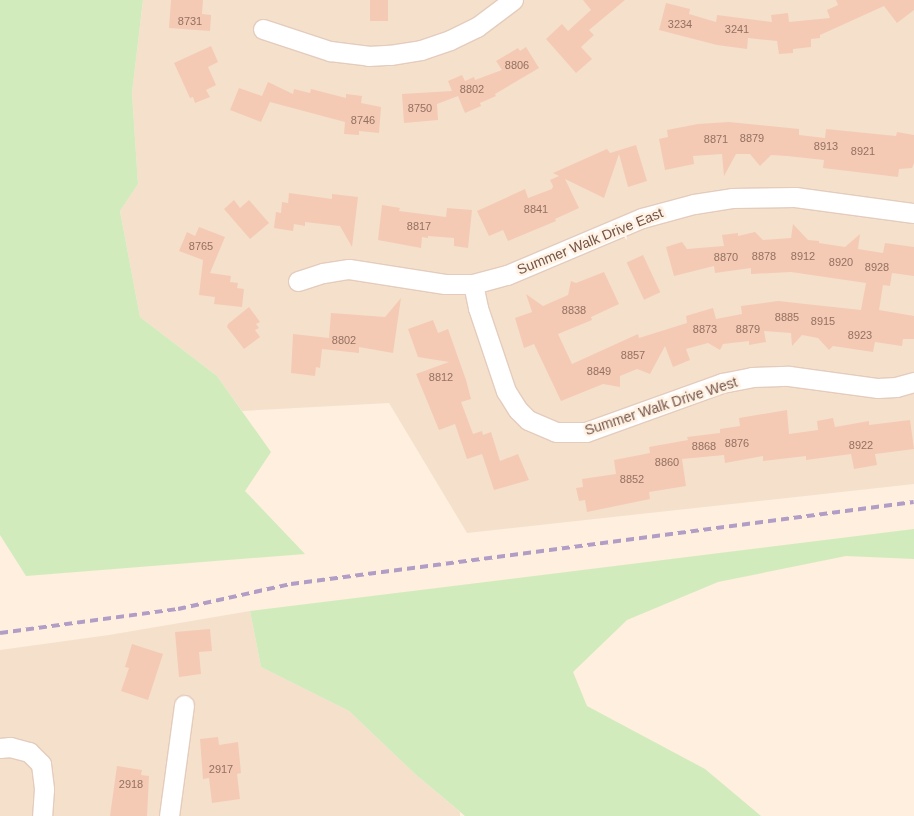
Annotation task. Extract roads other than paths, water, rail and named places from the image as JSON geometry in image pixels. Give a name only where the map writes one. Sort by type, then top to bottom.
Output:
[{"type":"street","points":[[263,29],[330,51],[368,56],[398,54],[435,46],[463,34],[490,19],[514,0]]},
{"type":"street","name":"Summer Walk Drive East","points":[[298,281],[323,273],[350,270],[445,284],[473,284],[507,274],[642,218],[717,200],[740,197],[794,197],[914,213]]},
{"type":"street","name":"Summer Walk Drive West","points":[[473,284],[478,308],[506,392],[518,410],[528,420],[556,432],[586,432],[722,383],[752,377],[789,376],[878,388],[896,387],[914,382]]},
{"type":"street","points":[[169,816],[184,705]]},
{"type":"street","points":[[0,748],[10,747],[29,752],[41,764],[44,789],[42,816]]},
{"type":"railway","points":[[0,633],[178,609],[291,584],[914,502]]}]
